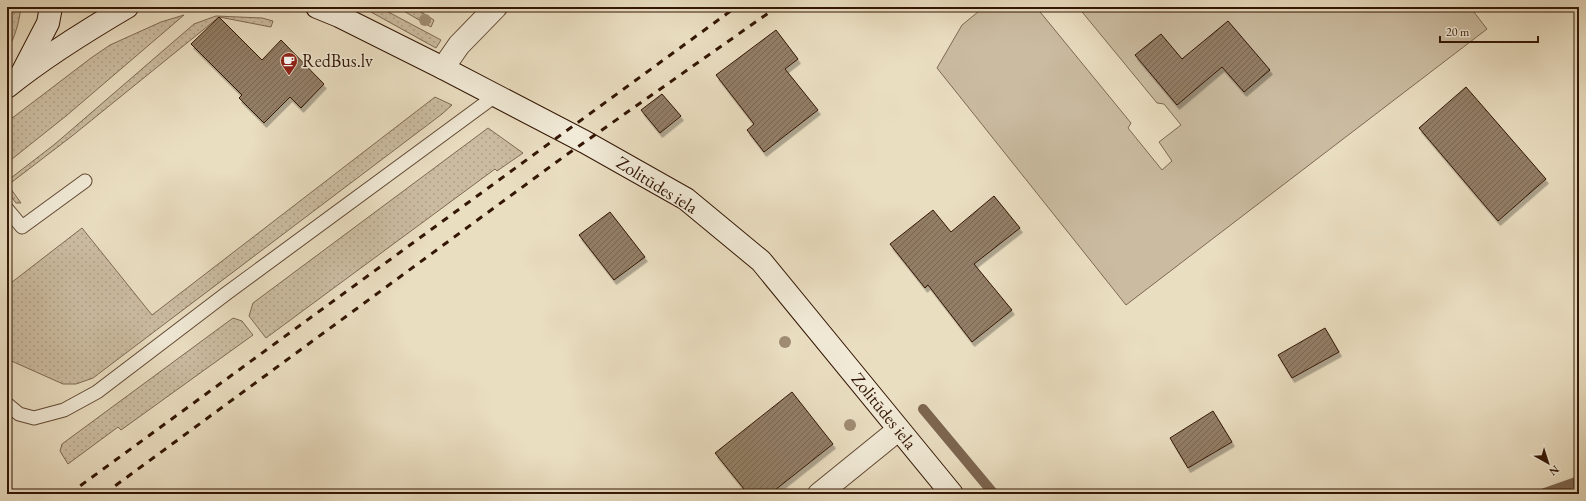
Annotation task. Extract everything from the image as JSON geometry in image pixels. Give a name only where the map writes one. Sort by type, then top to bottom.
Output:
[{"type":"street","points":[[14,81],[48,23],[50,7]]},
{"type":"street","points":[[14,81],[96,24],[127,7]]},
{"type":"street","name":"Zolitūdes iela","points":[[317,7],[339,16],[443,68],[585,142],[686,199],[761,261],[952,494]]},
{"type":"street","points":[[443,68],[459,45],[496,7]]},
{"type":"street","points":[[819,494],[898,430]]},
{"type":"lane","points":[[7,404],[19,414],[34,418],[64,410],[97,392],[240,284],[495,96]]},
{"type":"lane","points":[[7,209],[22,227],[85,181]]},
{"type":"shaded area","points":[[7,7],[21,7],[16,30],[7,51]]},
{"type":"shaded area","points":[[362,7],[379,7],[441,40],[436,48]]},
{"type":"shaded area","points":[[397,7],[413,7],[434,20],[431,27]]},
{"type":"shaded area","points":[[984,7],[1036,7],[1131,123],[1128,128],[1162,170],[1172,161],[1159,142],[1181,125],[1164,104],[1157,103],[1078,7],[1470,7],[1487,29],[1126,305],[937,68],[962,25]]},
{"type":"shaded area","points":[[184,15],[66,116],[7,163],[7,122],[110,45],[161,22]]},
{"type":"shaded area","points":[[216,16],[262,18],[273,21],[271,27],[219,17],[72,136],[8,185],[21,203],[16,203],[7,191],[7,181],[55,144],[194,24]]},
{"type":"shaded area","points":[[435,97],[452,105],[93,378],[76,384],[63,384],[7,359],[7,286],[82,228],[152,315]]},
{"type":"shaded area","points":[[488,128],[523,153],[497,171],[495,169],[266,338],[249,316],[253,303]]},
{"type":"shaded area","points":[[233,318],[242,321],[253,335],[121,430],[118,427],[68,464],[60,451],[62,444]]},
{"type":"building","points":[[219,17],[262,60],[281,40],[324,84],[301,108],[290,97],[264,123],[239,98],[242,95],[191,44]]},
{"type":"building","points":[[1228,21],[1270,70],[1244,92],[1222,67],[1177,105],[1135,55],[1161,34],[1182,59]]},
{"type":"building","points":[[776,30],[798,59],[785,69],[818,110],[764,152],[747,130],[754,124],[716,75]]},
{"type":"building","points":[[1466,87],[1546,179],[1498,221],[1419,128]]},
{"type":"building","points":[[662,94],[681,116],[660,133],[641,110]]},
{"type":"building","points":[[994,196],[1020,228],[974,264],[1012,310],[972,342],[928,285],[925,288],[890,244],[933,210],[951,232]]},
{"type":"building","points":[[610,212],[645,257],[614,280],[579,235]]},
{"type":"building","points":[[1325,328],[1339,352],[1292,378],[1278,355]]},
{"type":"building","points":[[792,392],[833,444],[770,494],[748,494],[715,453]]},
{"type":"building","points":[[1213,411],[1232,442],[1188,468],[1170,438]]},
{"type":"waterway","points":[[923,409],[994,494]]},
{"type":"waterway","points":[[1542,494],[1579,481]]},
{"type":"railway","points":[[69,494],[736,7]]},
{"type":"railway","points":[[104,494],[562,158],[777,7]]},
{"type":"place","name":"RedBus.lv","points":[[289,76]]}]
